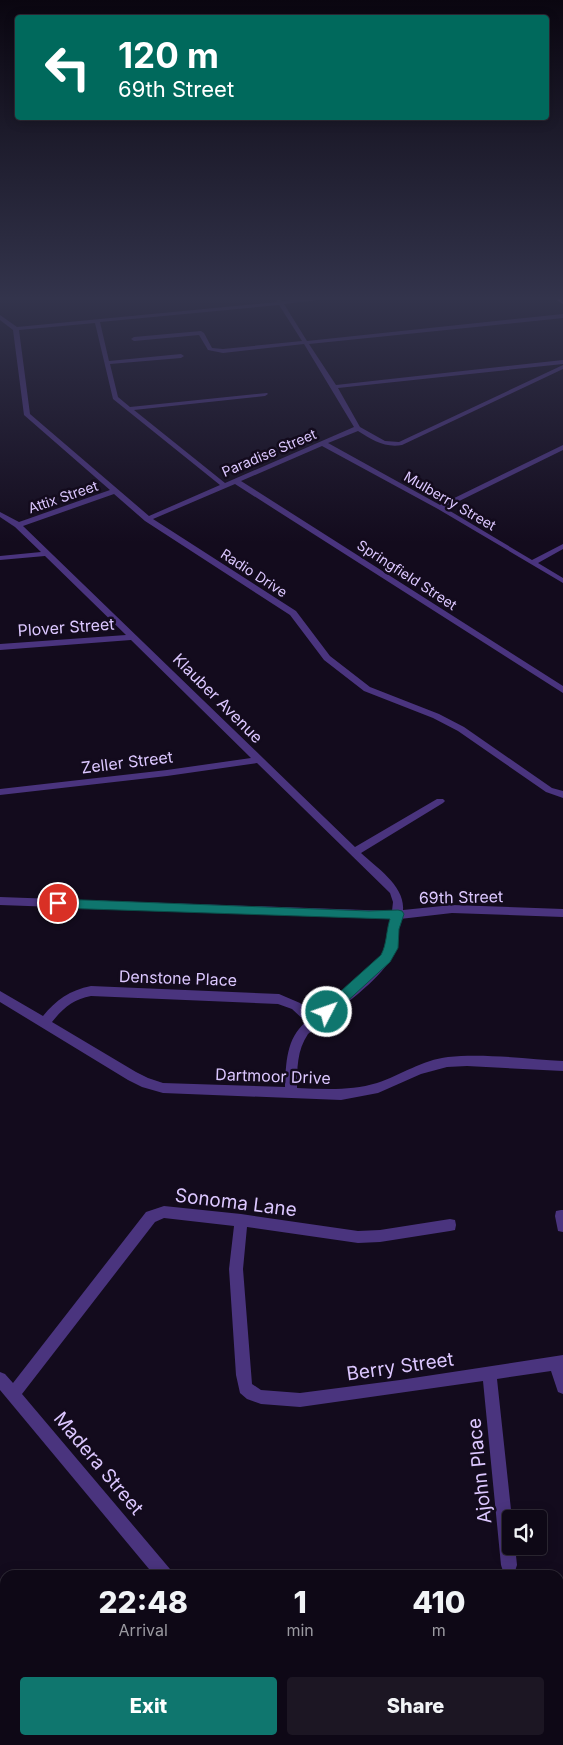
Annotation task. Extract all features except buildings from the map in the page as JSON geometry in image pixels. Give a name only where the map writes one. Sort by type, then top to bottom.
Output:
[{"type":"street","name":"Radio Drive","points":[[22,379],[27,416],[148,519],[293,613],[327,658],[367,689],[436,716],[461,729],[549,790],[563,795]]},
{"type":"street","points":[[111,379],[116,398],[225,486]]},
{"type":"street","points":[[329,379],[358,428],[384,443],[393,445],[400,444],[537,379]]},
{"type":"street","points":[[334,387],[403,379]]},
{"type":"street","points":[[130,409],[265,394]]},
{"type":"street","name":"Paradise Street","points":[[148,519],[358,428]]},
{"type":"street","name":"Mulberry Street","points":[[324,444],[440,508],[563,581]]},
{"type":"street","points":[[440,508],[563,447]]},
{"type":"street","name":"Springfield Street","points":[[237,482],[563,690]]},
{"type":"street","name":"Attix Street","points":[[18,525],[115,491]]},
{"type":"street","name":"Klauber Avenue","points":[[0,514],[18,525],[48,553],[394,891],[399,901],[398,914]]},
{"type":"street","points":[[532,563],[563,546]]},
{"type":"street","points":[[0,558],[48,553]]},
{"type":"street","name":"Plover Street","points":[[0,647],[134,637]]},
{"type":"street","name":"Zeller Street","points":[[0,792],[167,773],[258,760]]},
{"type":"street","points":[[354,853],[440,801]]},
{"type":"street","name":"69th Street","points":[[0,901],[369,915],[452,909],[563,913]]},
{"type":"street","points":[[291,1094],[294,1046],[300,1035],[386,959],[392,948],[393,929],[398,914]]},
{"type":"street","name":"Denstone Place","points":[[44,1023],[67,998],[91,991],[279,999],[296,1006],[314,1022]]},
{"type":"street","name":"Dartmoor Drive","points":[[0,996],[132,1076],[154,1086],[341,1095],[367,1091],[390,1084],[419,1069],[447,1062],[467,1061],[563,1066]]},
{"type":"street","name":"Sonoma Lane","points":[[13,1394],[152,1217],[164,1212],[241,1220],[358,1237],[380,1236],[450,1225]]},
{"type":"street","name":"Berry Street","points":[[241,1220],[236,1269],[243,1375],[245,1388],[252,1394],[261,1397],[300,1400],[560,1363]]},
{"type":"street","points":[[560,1363],[563,1387]]},
{"type":"street","name":"Ajohn Place","points":[[489,1374],[509,1565]]},
{"type":"street","name":"Madera Street","points":[[0,1379],[160,1570]]},
{"type":"route","points":[[58,903],[369,915],[398,914],[393,929],[392,948],[386,959],[327,1012]]}]
